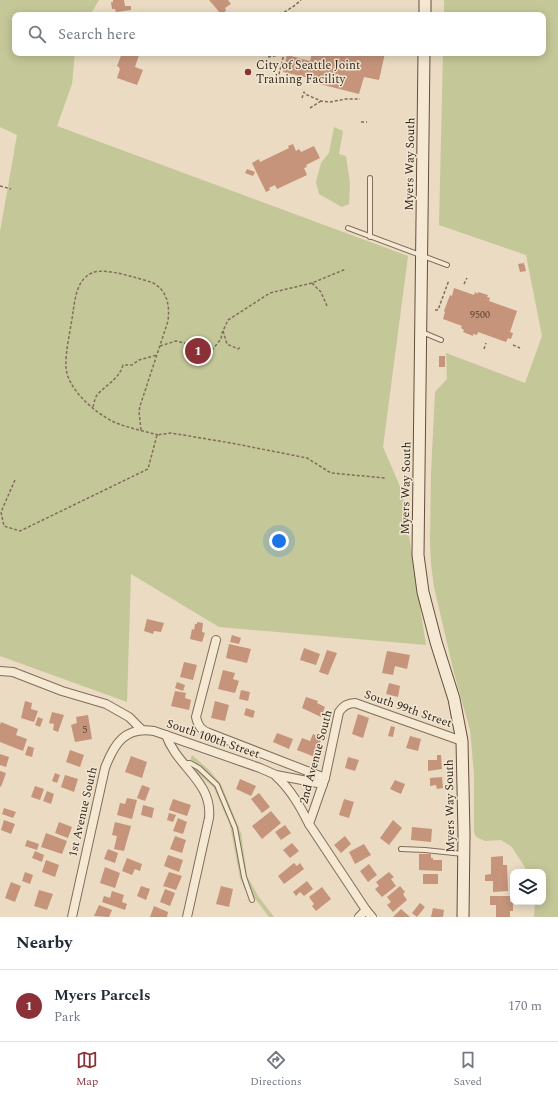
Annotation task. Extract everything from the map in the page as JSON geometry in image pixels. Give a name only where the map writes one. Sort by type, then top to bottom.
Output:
[{"type":"main road","points":[[425,0],[425,12]]},
{"type":"main road","name":"Myers Way South","points":[[424,56],[418,555],[423,592],[436,642],[454,699],[462,740],[464,854],[463,917]]},
{"type":"street","name":"South 100th Street","points":[[216,640],[196,717],[199,728],[209,734],[324,781]]},
{"type":"street","points":[[0,671],[13,672],[62,691],[106,704],[130,717],[142,730]]},
{"type":"street","name":"South 99th Street","points":[[346,705],[355,703],[462,740]]},
{"type":"street","name":"2nd Avenue South","points":[[309,824],[324,781],[338,715],[342,708],[346,705]]},
{"type":"street","name":"South 100th Street","points":[[142,730],[148,730],[166,735],[276,775],[324,781]]},
{"type":"street","name":"1st Avenue South","points":[[72,917],[108,760],[111,752],[122,738],[131,732],[142,730]]},
{"type":"street","points":[[166,735],[169,744],[203,788],[208,799],[210,810],[210,818],[187,917]]},
{"type":"street","name":"South 100th Street","points":[[276,775],[287,786],[309,824]]},
{"type":"street","points":[[309,824],[372,917]]},
{"type":"street","points":[[359,917],[366,910]]},
{"type":"lane","points":[[370,178],[370,237]]},
{"type":"lane","points":[[348,228],[447,265]]},
{"type":"lane","points":[[421,332],[441,340]]},
{"type":"lane","points":[[182,762],[190,763],[199,768],[217,785],[235,828],[244,877],[252,900]]},
{"type":"lane","points":[[401,849],[464,854]]},
{"type":"path","points":[[285,12],[301,0]]},
{"type":"path","points":[[268,57],[273,56]]},
{"type":"path","points":[[276,84],[283,56]]},
{"type":"path","points":[[302,98],[304,92],[321,102]]},
{"type":"path","points":[[310,108],[321,102],[360,99]]},
{"type":"path","points":[[361,122],[367,122]]},
{"type":"path","points":[[0,186],[11,189]]},
{"type":"path","points":[[160,346],[176,341],[192,345],[200,343],[212,350],[221,340],[228,320],[270,293],[312,283],[346,269]]},
{"type":"path","points":[[141,430],[139,412],[140,406],[168,321],[168,302],[164,292],[156,284],[151,282],[107,271],[91,273],[81,283],[76,293],[66,356],[66,367],[68,377],[75,390],[86,402],[101,414],[114,422],[141,430],[158,435],[171,433],[231,443],[307,458],[331,473],[385,478]]},
{"type":"path","points":[[464,284],[466,278]]},
{"type":"path","points":[[434,310],[438,310],[449,280]]},
{"type":"path","points":[[312,283],[321,292],[326,306]]},
{"type":"path","points":[[223,331],[227,344],[238,349],[241,347]]},
{"type":"path","points":[[484,349],[486,343]]},
{"type":"path","points":[[513,345],[520,348]]},
{"type":"path","points":[[92,407],[96,396],[117,376],[123,365],[132,365],[139,360],[157,356]]},
{"type":"path","points":[[15,480],[1,512],[4,526],[20,531],[148,469],[158,435]]},
{"type":"green space","points":[[0,0],[99,0],[92,12],[12,12],[12,56],[75,56],[72,84],[57,126],[408,256],[383,447],[402,491],[426,645],[219,627],[131,574],[127,702],[0,656],[0,232],[17,135],[0,127]]},
{"type":"green space","points":[[444,0],[558,0],[558,917],[534,917],[535,905],[546,905],[546,869],[526,869],[512,847],[501,840],[485,841],[475,835],[474,774],[470,730],[454,673],[434,587],[430,542],[431,473],[435,392],[447,379],[446,353],[525,383],[542,336],[526,255],[439,225],[443,56],[546,56],[546,12],[444,12]]},
{"type":"green space","points":[[334,127],[343,131],[339,154],[346,156],[350,183],[349,204],[342,207],[319,194],[316,182],[321,163],[329,153]]},
{"type":"green space","points":[[192,755],[209,770],[221,784],[241,833],[247,876],[258,896],[274,917],[269,917],[253,896],[248,896],[240,878],[230,825],[214,788],[189,765]]},
{"type":"building","points":[[113,0],[124,0],[125,6],[131,6],[131,10],[116,12],[115,9],[112,9],[111,2],[113,2]]},
{"type":"building","points":[[209,0],[228,0],[231,4],[225,8],[226,11],[219,12]]},
{"type":"building","points":[[121,56],[139,56],[135,67],[143,70],[137,85],[117,78],[120,69],[117,66]]},
{"type":"building","points":[[287,56],[310,61],[311,56],[384,56],[379,80],[364,77],[359,94],[308,81],[309,78],[283,72]]},
{"type":"building","points":[[293,144],[296,151],[299,149],[301,152],[314,146],[320,158],[306,165],[307,167],[304,168],[307,175],[277,189],[275,185],[269,188],[270,190],[266,192],[252,163],[259,159],[260,162],[289,148],[288,146]]},
{"type":"building","points":[[247,169],[255,172],[253,176],[245,173]]},
{"type":"building","points":[[524,263],[526,271],[520,272],[518,264]]},
{"type":"building","points":[[454,288],[474,295],[475,292],[478,294],[478,292],[488,295],[487,297],[490,298],[489,301],[517,311],[510,332],[513,333],[511,339],[508,338],[506,342],[478,332],[477,335],[473,334],[473,336],[463,332],[464,330],[461,328],[462,326],[443,319],[444,311],[450,295],[452,296]]},
{"type":"building","points":[[439,356],[445,356],[445,367],[439,367]]},
{"type":"building","points":[[147,619],[164,623],[161,632],[154,631],[153,634],[144,631]]},
{"type":"building","points":[[197,622],[203,623],[202,632],[205,633],[202,642],[190,639],[192,629],[194,630]]},
{"type":"building","points":[[232,635],[241,638],[239,644],[230,642]]},
{"type":"building","points":[[229,644],[251,649],[247,663],[226,658]]},
{"type":"building","points":[[304,648],[320,654],[316,665],[300,660]]},
{"type":"building","points":[[327,650],[337,653],[328,675],[319,672]]},
{"type":"building","points":[[387,651],[410,655],[407,669],[395,666],[393,675],[382,673]]},
{"type":"building","points":[[184,662],[197,665],[193,680],[180,677]]},
{"type":"building","points":[[223,670],[235,673],[233,679],[239,681],[235,693],[218,689]]},
{"type":"building","points":[[177,682],[185,685],[183,691],[175,688]]},
{"type":"building","points":[[389,683],[400,686],[398,697],[386,694]]},
{"type":"building","points":[[241,690],[250,692],[248,701],[239,699]]},
{"type":"building","points":[[175,691],[186,693],[185,698],[191,700],[189,710],[171,706]]},
{"type":"building","points":[[306,697],[318,701],[317,703],[325,707],[321,717],[302,708]]},
{"type":"building","points":[[25,701],[32,703],[31,709],[38,711],[34,722],[21,718]]},
{"type":"building","points":[[215,701],[229,705],[225,721],[211,718]]},
{"type":"building","points":[[246,708],[255,711],[253,718],[244,715]]},
{"type":"building","points":[[52,712],[64,715],[58,732],[53,730],[54,724],[49,723]]},
{"type":"building","points":[[358,714],[369,718],[363,738],[352,734]]},
{"type":"building","points":[[88,715],[92,739],[75,742],[71,725],[77,723],[76,717]]},
{"type":"building","points":[[38,717],[43,719],[40,727],[35,725]]},
{"type":"building","points":[[1,722],[18,729],[16,735],[27,739],[23,751],[0,742]]},
{"type":"building","points":[[391,726],[395,727],[393,737],[388,736]]},
{"type":"building","points":[[277,733],[293,739],[289,749],[273,742]]},
{"type":"building","points":[[313,734],[322,738],[315,757],[297,750],[302,738],[310,741]]},
{"type":"building","points":[[410,736],[421,739],[418,751],[406,748]]},
{"type":"building","points":[[28,746],[34,748],[32,757],[25,755]]},
{"type":"building","points":[[70,750],[84,755],[80,767],[66,762]]},
{"type":"building","points":[[0,754],[9,757],[6,767],[0,765]]},
{"type":"building","points":[[437,755],[441,755],[442,769],[428,771],[428,760],[437,760]]},
{"type":"building","points":[[131,756],[147,762],[142,778],[125,772]]},
{"type":"building","points":[[348,757],[359,760],[355,771],[345,768]]},
{"type":"building","points":[[0,771],[6,773],[1,787],[0,786]]},
{"type":"building","points":[[55,773],[60,775],[57,783],[52,781]]},
{"type":"building","points":[[65,775],[78,779],[74,792],[61,787]]},
{"type":"building","points":[[442,777],[443,788],[437,789],[436,785],[430,786],[430,778]]},
{"type":"building","points":[[240,779],[256,786],[251,796],[236,789]]},
{"type":"building","points":[[395,780],[405,784],[401,794],[390,789]]},
{"type":"building","points":[[142,785],[150,788],[145,801],[137,798]]},
{"type":"building","points":[[35,786],[44,789],[40,800],[31,797]]},
{"type":"building","points":[[47,791],[54,794],[51,804],[43,801]]},
{"type":"building","points":[[259,793],[270,807],[262,813],[251,799]]},
{"type":"building","points":[[127,798],[137,800],[132,819],[117,815],[120,803],[125,804]]},
{"type":"building","points":[[173,799],[191,805],[187,816],[169,810]]},
{"type":"building","points":[[344,799],[354,802],[349,818],[339,815]]},
{"type":"building","points":[[143,805],[154,808],[152,818],[141,815]]},
{"type":"building","points":[[4,808],[16,812],[13,818],[2,814]]},
{"type":"building","points":[[271,811],[281,823],[262,839],[252,826]]},
{"type":"building","points":[[169,813],[176,815],[173,822],[167,820]]},
{"type":"building","points":[[178,818],[187,822],[183,834],[173,831]]},
{"type":"building","points":[[4,820],[15,824],[11,834],[1,830]]},
{"type":"building","points":[[393,820],[402,828],[389,845],[380,838]]},
{"type":"building","points":[[59,822],[72,827],[68,838],[55,833]]},
{"type":"building","points":[[115,822],[131,826],[124,851],[114,849],[117,836],[112,835]]},
{"type":"building","points":[[285,825],[291,833],[281,840],[275,832]]},
{"type":"building","points":[[412,827],[432,829],[431,842],[411,840]]},
{"type":"building","points":[[46,833],[67,841],[62,854],[41,847]]},
{"type":"building","points":[[175,836],[186,840],[182,853],[170,849]]},
{"type":"building","points":[[345,836],[351,844],[341,853],[334,845]]},
{"type":"building","points":[[27,840],[39,844],[37,850],[25,846]]},
{"type":"building","points":[[292,843],[299,851],[290,858],[283,850]]},
{"type":"building","points":[[364,844],[371,855],[355,864],[349,852]]},
{"type":"building","points":[[108,849],[118,853],[115,863],[104,859]]},
{"type":"building","points":[[35,851],[44,855],[42,862],[32,858]]},
{"type":"building","points":[[419,854],[431,854],[431,858],[433,858],[433,860],[442,860],[442,871],[419,870]]},
{"type":"building","points":[[168,855],[183,860],[179,872],[164,866]]},
{"type":"building","points":[[503,856],[503,865],[507,865],[508,891],[493,892],[493,881],[485,881],[485,875],[491,874],[491,857]]},
{"type":"building","points":[[127,858],[142,864],[140,871],[135,869],[132,875],[122,871]]},
{"type":"building","points":[[46,860],[59,865],[55,877],[42,872]]},
{"type":"building","points":[[294,863],[297,866],[300,863],[304,869],[284,884],[278,876]]},
{"type":"building","points":[[369,864],[377,875],[368,882],[360,871]]},
{"type":"building","points":[[105,867],[120,873],[115,888],[100,883]]},
{"type":"building","points":[[25,872],[33,875],[30,884],[22,881]]},
{"type":"building","points":[[169,872],[182,876],[176,890],[163,886]]},
{"type":"building","points":[[389,872],[394,877],[391,879],[396,886],[382,897],[375,889],[379,886],[376,882]]},
{"type":"building","points":[[423,874],[438,874],[438,884],[423,884]]},
{"type":"building","points":[[307,881],[313,889],[304,896],[300,892],[296,896],[293,892]]},
{"type":"building","points":[[11,882],[21,886],[15,902],[5,898]]},
{"type":"building","points":[[141,886],[150,889],[146,900],[137,896]]},
{"type":"building","points":[[221,886],[233,889],[229,907],[216,904]]},
{"type":"building","points":[[400,886],[405,892],[403,894],[407,900],[393,912],[387,905],[391,902],[387,897]]},
{"type":"building","points":[[322,887],[331,899],[316,911],[312,906],[314,904],[309,897]]},
{"type":"building","points":[[165,889],[175,893],[170,906],[160,902]]},
{"type":"building","points":[[39,890],[53,894],[47,910],[34,906]]},
{"type":"building","points":[[112,891],[124,895],[122,902],[127,904],[125,910],[102,902],[104,896],[110,898]]},
{"type":"building","points":[[490,896],[510,896],[510,905],[513,905],[513,911],[510,911],[510,917],[496,917],[496,905],[490,905]]},
{"type":"building","points":[[420,903],[425,907],[417,917],[412,913]]},
{"type":"building","points":[[99,905],[112,910],[109,917],[94,916]]},
{"type":"building","points":[[154,906],[168,912],[167,917],[150,917]]},
{"type":"building","points":[[433,908],[444,910],[443,917],[431,917]]},
{"type":"building","points":[[401,909],[410,917],[393,917]]},
{"type":"place","name":"City of Seattle Joint Training Facility","points":[[248,72]]},
{"type":"place","name":"Myers Parcels","points":[[198,351]]}]
